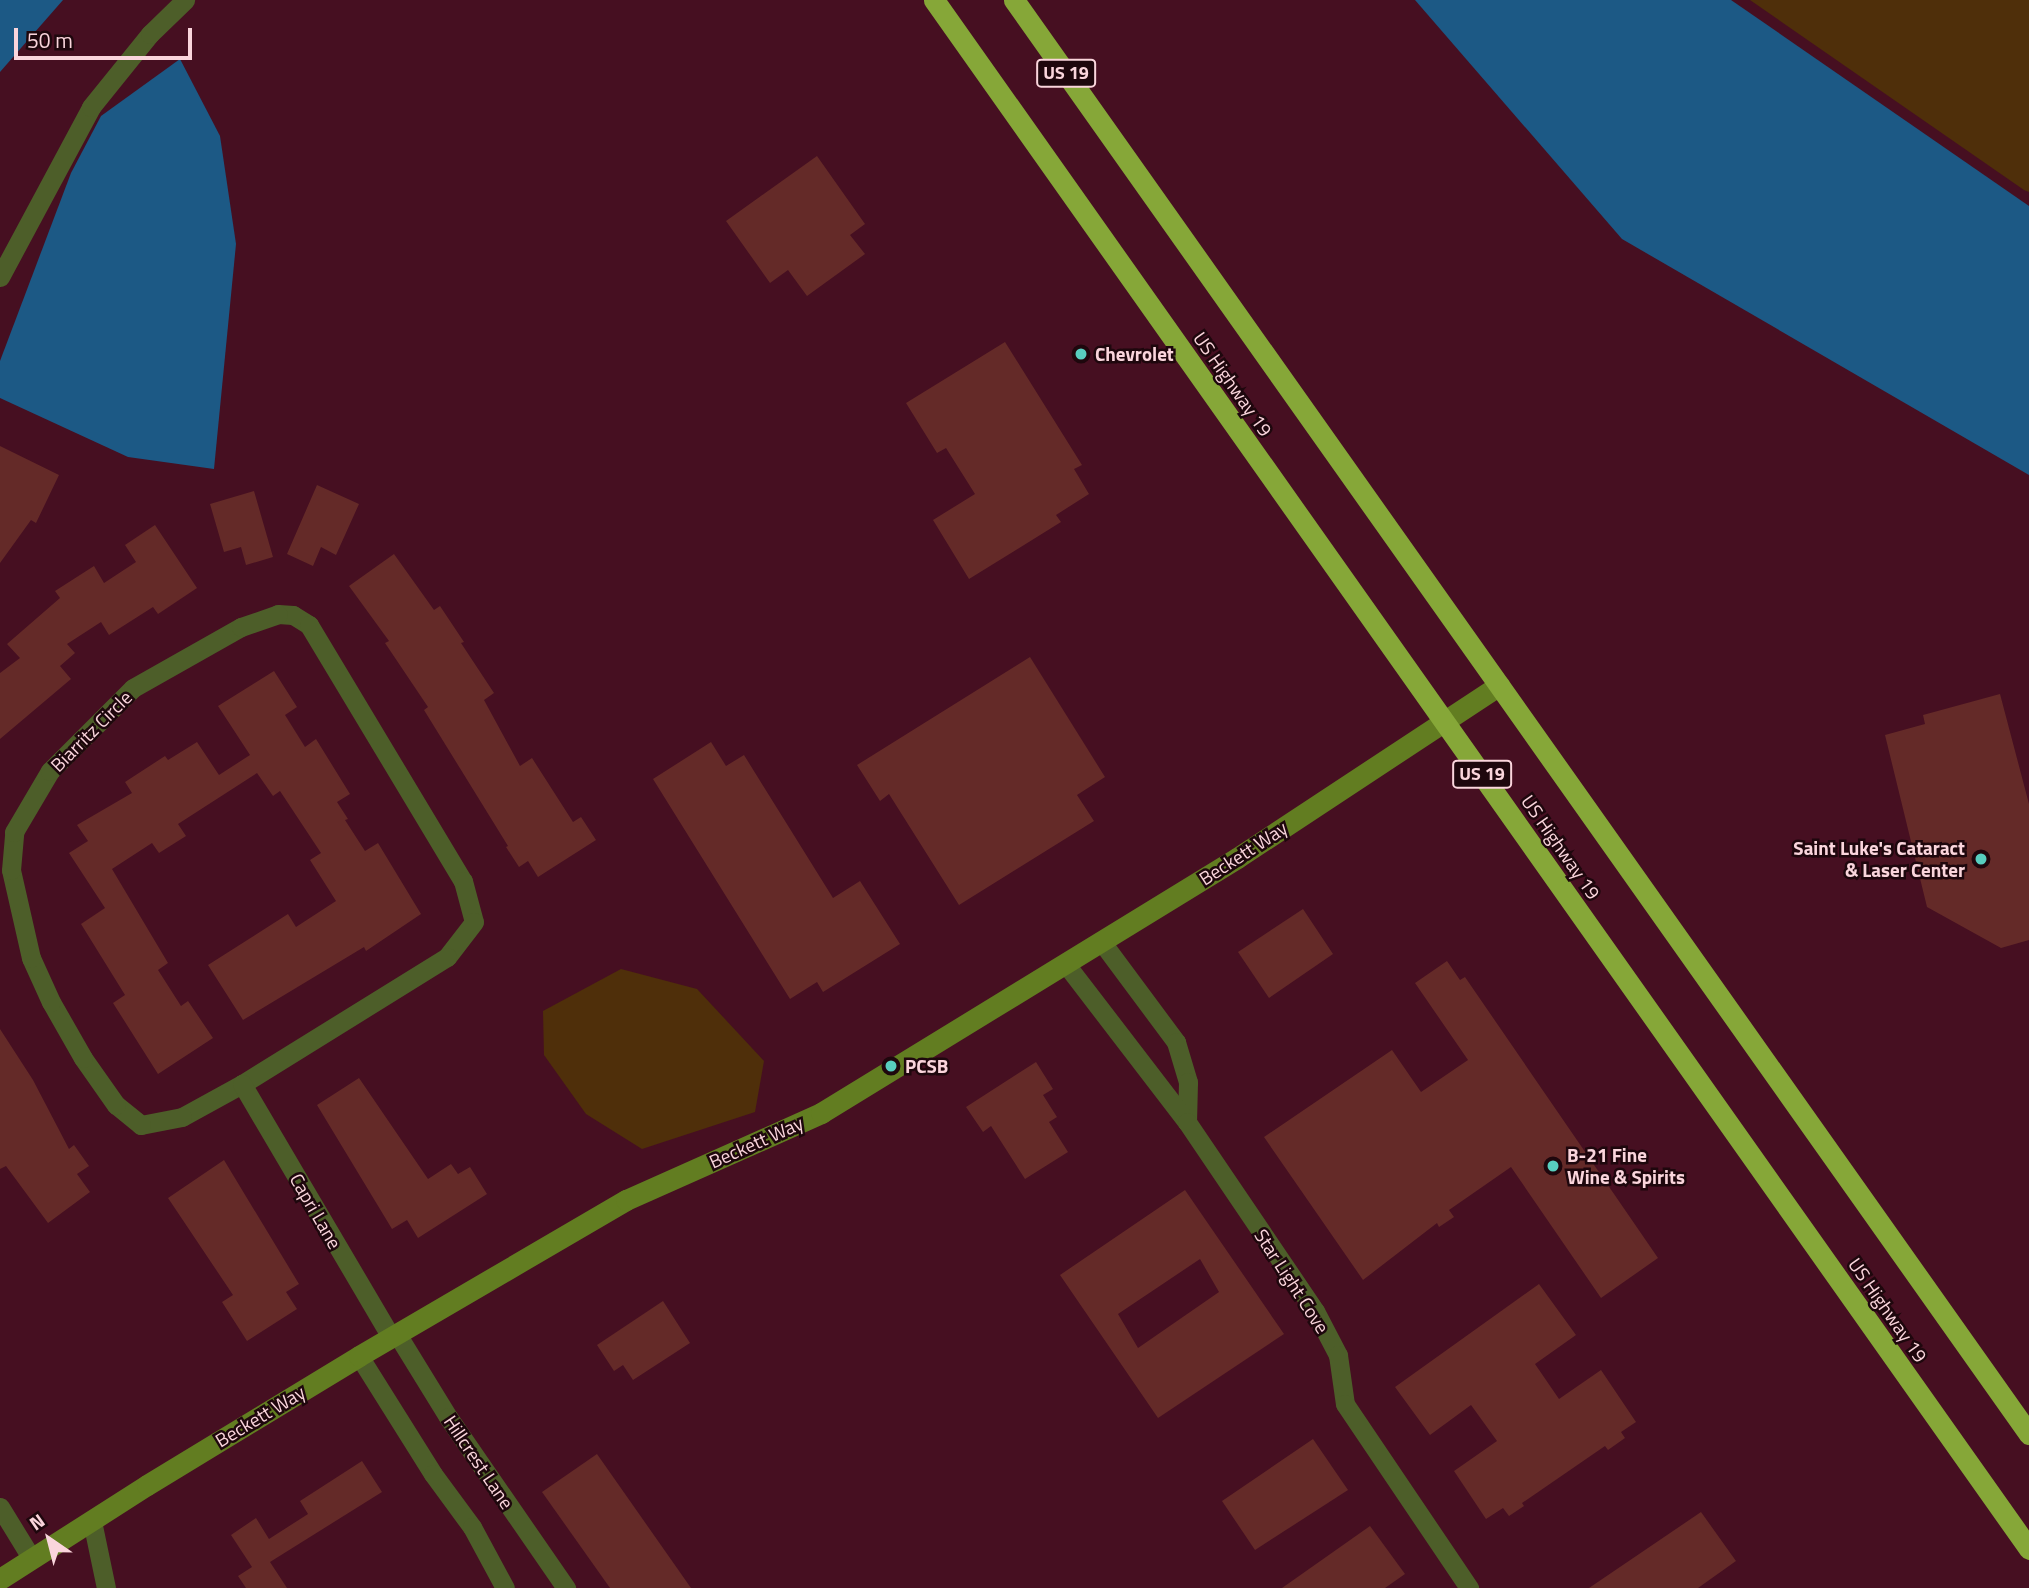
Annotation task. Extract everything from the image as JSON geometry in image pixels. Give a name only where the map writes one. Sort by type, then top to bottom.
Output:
[{"type":"highway","name":"US Highway 19","points":[[934,0],[2029,1549]]},
{"type":"highway","name":"US 19","points":[[1014,0],[2029,1434]]},
{"type":"street","points":[[0,277],[91,107],[150,34],[185,0]]},
{"type":"street","name":"Biarritz Circle","points":[[278,614],[292,615],[309,625],[408,787],[463,881],[474,922],[447,957],[242,1084],[182,1117],[141,1125],[116,1105],[83,1058],[51,1002],[31,958],[11,870],[14,832],[50,771],[133,688],[241,627],[278,614]]},
{"type":"street","name":"Beckett Way","points":[[0,1579],[359,1356],[626,1200],[821,1113],[1237,858],[1499,685]]},
{"type":"street","points":[[1101,941],[1176,1042],[1188,1082],[1187,1122]]},
{"type":"street","name":"Star Light Cove","points":[[1065,963],[1187,1122],[1315,1311],[1338,1355],[1345,1404],[1469,1588]]},
{"type":"street","name":"Capri Lane","points":[[242,1084],[394,1335]]},
{"type":"street","name":"Hillcrest Lane","points":[[394,1335],[566,1588]]},
{"type":"street","points":[[359,1356],[433,1474],[472,1527],[505,1588]]},
{"type":"street","points":[[0,1507],[32,1559]]},
{"type":"street","points":[[92,1521],[106,1588]]},
{"type":"shaded area","points":[[1750,0],[2029,0],[2029,192],[2024,190]]},
{"type":"shaded area","points":[[621,969],[697,989],[764,1061],[755,1112],[642,1149],[586,1114],[544,1055],[543,1011]]},
{"type":"water","points":[[0,0],[63,0],[0,72]]},
{"type":"water","points":[[1415,0],[1731,0],[2029,206],[2029,475],[1622,239]]},
{"type":"water","points":[[180,59],[220,136],[236,244],[214,469],[128,457],[0,398],[0,361],[71,173],[101,116]]},
{"type":"building","points":[[817,156],[865,224],[850,235],[865,254],[807,296],[788,270],[770,283],[726,221]]},
{"type":"building","points":[[1005,342],[1082,465],[1074,469],[1089,494],[1056,515],[1061,522],[969,579],[933,520],[975,494],[946,448],[937,453],[906,403]]},
{"type":"building","points":[[0,446],[59,475],[36,523],[31,520],[0,563]]},
{"type":"building","points":[[317,485],[359,504],[336,555],[321,547],[313,566],[287,554]]},
{"type":"building","points":[[254,491],[273,557],[246,565],[241,547],[224,552],[210,504]]},
{"type":"building","points":[[155,525],[197,588],[158,614],[153,607],[109,635],[101,622],[67,644],[75,653],[60,666],[71,679],[0,739],[0,673],[20,658],[7,644],[60,598],[55,591],[94,566],[104,583],[136,562],[125,545]]},
{"type":"building","points":[[394,554],[434,610],[440,606],[464,642],[461,643],[494,693],[484,700],[520,766],[532,758],[573,822],[581,817],[596,840],[538,877],[528,861],[519,867],[506,847],[508,846],[424,710],[428,707],[385,643],[389,641],[349,586]]},
{"type":"building","points":[[1030,657],[1105,777],[1077,795],[1094,821],[959,905],[889,794],[880,801],[857,765]]},
{"type":"building","points":[[274,671],[297,707],[285,715],[305,747],[316,739],[350,794],[337,802],[348,819],[345,820],[365,851],[378,843],[421,914],[366,951],[364,947],[243,1020],[208,965],[288,914],[296,927],[336,901],[310,860],[321,853],[280,791],[273,796],[257,773],[178,824],[186,836],[159,853],[152,843],[112,869],[168,963],[158,970],[181,1006],[188,1001],[213,1038],[158,1074],[113,1003],[125,995],[81,924],[105,908],[69,853],[88,841],[77,825],[132,793],[125,782],[165,756],[168,760],[197,742],[219,775],[250,755],[218,706]]},
{"type":"building","points":[[2000,694],[2029,804],[2029,940],[2001,948],[1927,907],[1885,735],[1925,724],[1923,715]]},
{"type":"building","points":[[711,742],[726,766],[744,755],[833,898],[860,881],[900,944],[823,992],[817,982],[790,999],[653,779]]},
{"type":"building","points":[[1303,909],[1333,954],[1269,998],[1238,952]]},
{"type":"building","points":[[1447,961],[1460,980],[1465,977],[1658,1258],[1601,1298],[1511,1167],[1449,1210],[1454,1217],[1439,1227],[1437,1223],[1363,1280],[1264,1137],[1392,1050],[1421,1092],[1468,1060],[1415,983]]},
{"type":"building","points":[[0,1029],[33,1080],[69,1149],[74,1145],[89,1166],[77,1174],[90,1192],[48,1223],[6,1166],[0,1169]]},
{"type":"building","points":[[1036,1062],[1053,1089],[1043,1095],[1057,1117],[1049,1122],[1068,1152],[1025,1179],[991,1126],[983,1132],[966,1107]]},
{"type":"building","points":[[359,1078],[428,1179],[451,1164],[458,1174],[470,1167],[487,1194],[418,1238],[407,1220],[392,1229],[317,1105]]},
{"type":"building","points":[[224,1160],[299,1284],[286,1292],[297,1309],[247,1341],[222,1302],[233,1295],[168,1198]]},
{"type":"building","points":[[1185,1190],[1284,1334],[1158,1418],[1060,1275]],"holes":[[[1200,1259],[1219,1292],[1138,1348],[1118,1314]]]},
{"type":"building","points":[[1539,1284],[1576,1335],[1535,1364],[1559,1399],[1601,1370],[1636,1422],[1621,1432],[1625,1438],[1608,1450],[1605,1446],[1522,1503],[1524,1506],[1509,1516],[1503,1508],[1486,1519],[1454,1471],[1497,1441],[1471,1405],[1430,1435],[1395,1387]]},
{"type":"building","points":[[663,1301],[690,1343],[633,1380],[623,1365],[614,1371],[597,1345]]},
{"type":"building","points":[[1313,1439],[1348,1490],[1255,1550],[1222,1501]]},
{"type":"building","points":[[597,1454],[691,1588],[610,1588],[542,1492]]},
{"type":"building","points":[[362,1461],[382,1492],[270,1562],[287,1588],[246,1588],[238,1576],[252,1567],[231,1535],[256,1518],[269,1539],[308,1514],[300,1501]]},
{"type":"building","points":[[1701,1512],[1736,1561],[1698,1588],[1589,1588]]},
{"type":"building","points":[[1370,1526],[1405,1574],[1385,1588],[1282,1588]]},
{"type":"place","name":"Chevrolet","points":[[1081,354]]},
{"type":"place","name":"Saint Luke's Cataract & Laser Center","points":[[1981,859]]},
{"type":"place","name":"PCSB","points":[[891,1066]]},
{"type":"place","name":"B-21 Fine Wine & Spirits","points":[[1553,1166]]}]
